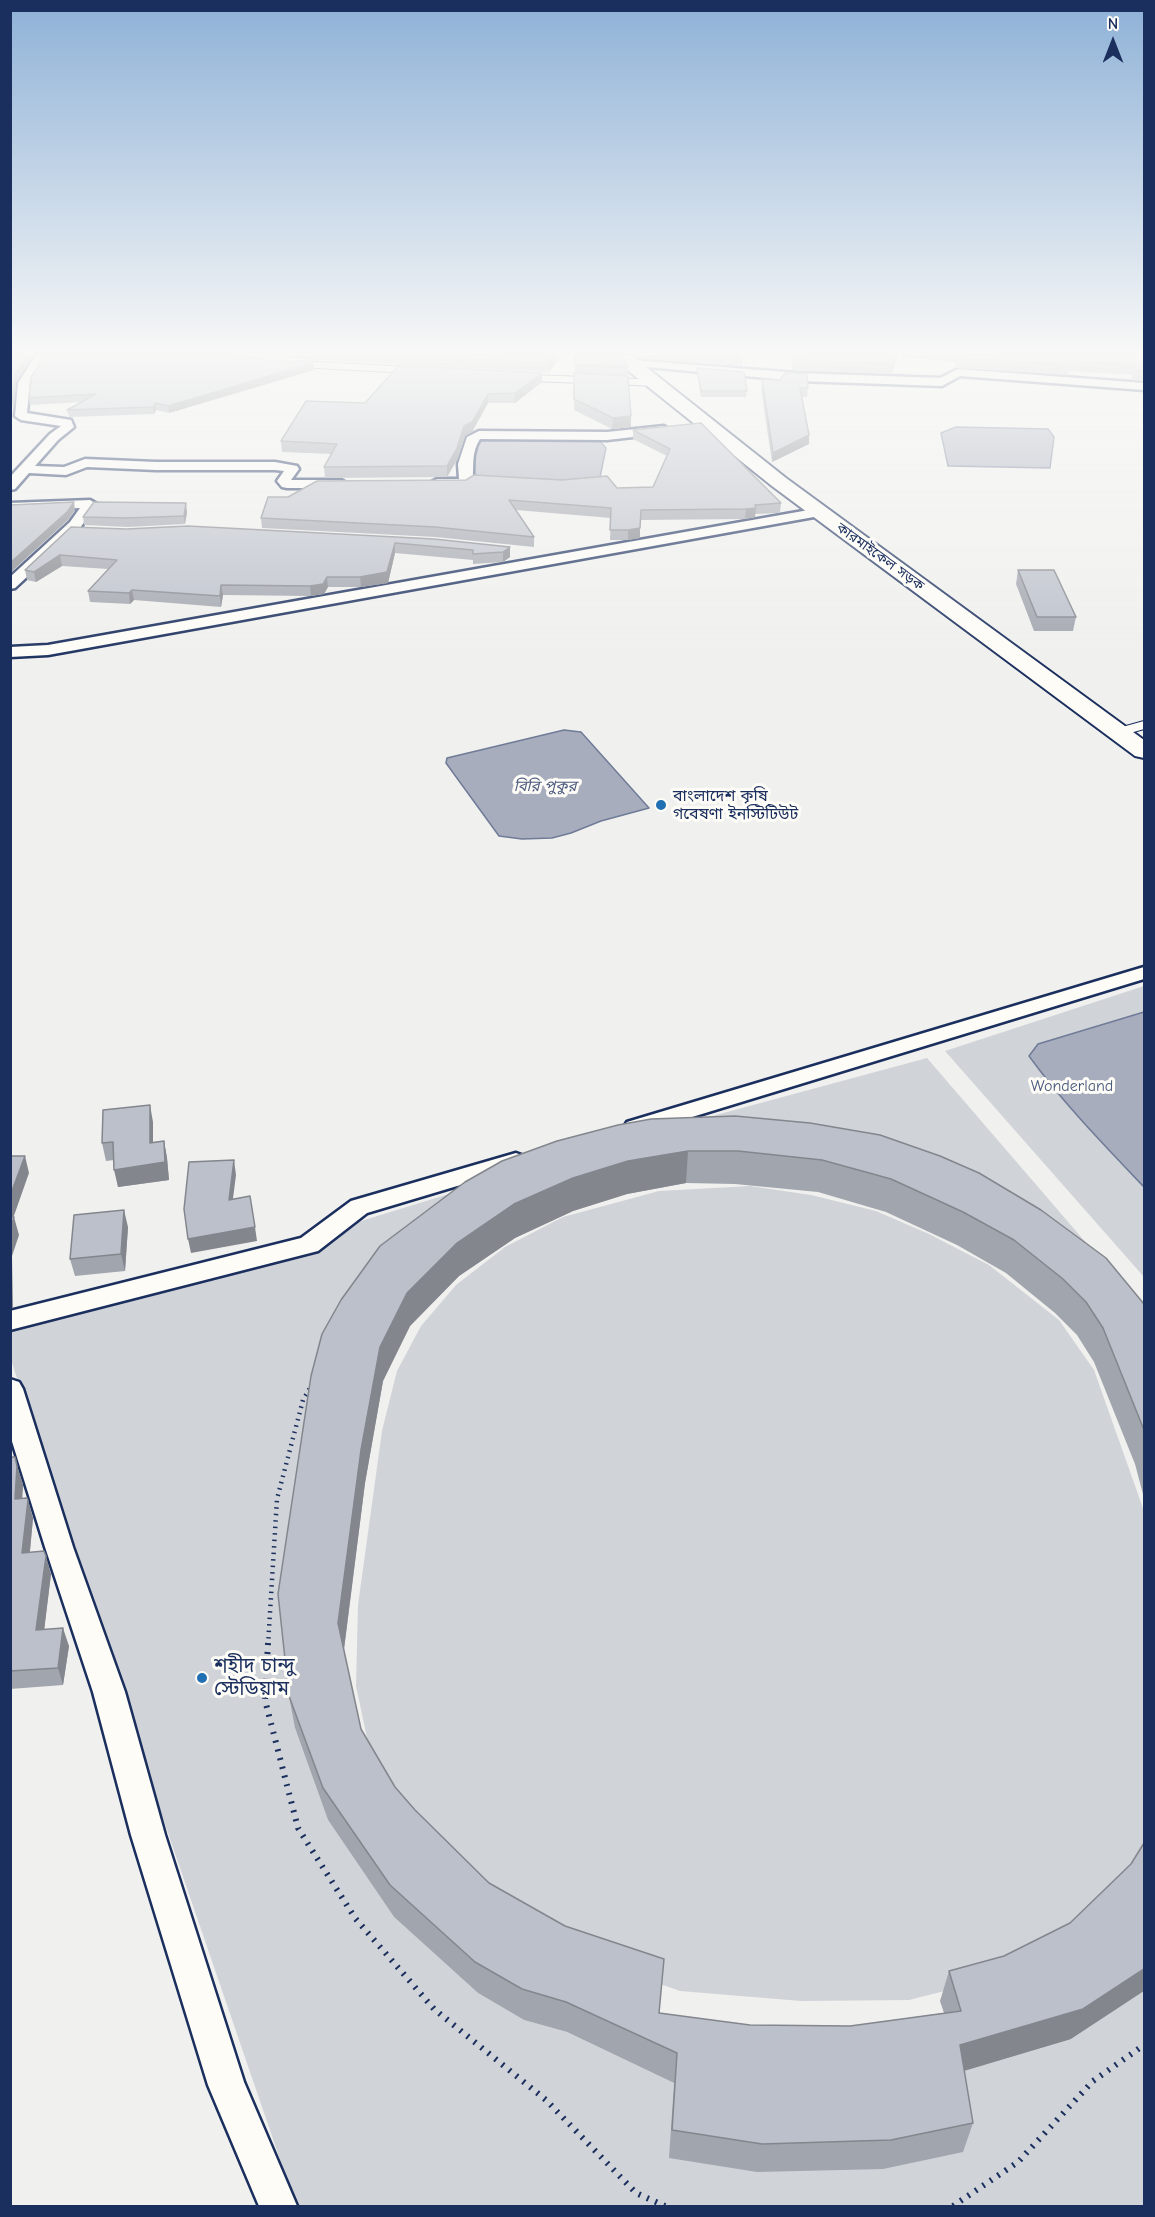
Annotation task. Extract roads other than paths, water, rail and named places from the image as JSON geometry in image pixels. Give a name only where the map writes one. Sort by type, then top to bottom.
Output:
[{"type":"street","points":[[10,486],[35,458]]},
{"type":"street","points":[[421,483],[466,483],[467,458]]},
{"type":"street","name":"কারমাইকেল সড়ক","points":[[750,458],[819,512],[1144,751]]},
{"type":"street","points":[[26,469],[66,471],[85,463],[156,466],[288,466],[292,470],[284,481],[287,484],[354,484]]},
{"type":"street","points":[[10,507],[90,504],[68,531],[10,585]]},
{"type":"street","points":[[10,652],[48,650],[819,512]]},
{"type":"street","points":[[68,531],[88,531]]},
{"type":"street","points":[[516,551],[573,556]]},
{"type":"street","points":[[616,1132],[1144,973]]},
{"type":"street","points":[[10,1321],[309,1245],[359,1207],[538,1155]]},
{"type":"street","points":[[10,1389],[59,1547],[109,1692],[148,1835],[226,2085],[278,2206]]},
{"type":"lane","points":[[1119,732],[1144,725]]},
{"type":"water","points":[[474,458],[604,458],[599,482],[478,476],[472,472]]},
{"type":"water","points":[[946,458],[1051,458],[1050,468],[948,466]]},
{"type":"water","name":"বিরি পুকুর","points":[[564,730],[581,732],[649,808],[552,838],[522,839],[499,836],[446,763],[447,758]]},
{"type":"water","points":[[1144,1012],[1144,1187],[1070,1107],[1029,1056],[1038,1044]]},
{"type":"place","name":"বাংলাদেশ কৃষি গবেষণা ইনস্টিটিউট","points":[[661,805]]},
{"type":"place","name":"শহীদ চান্দু স্টেডিয়াম","points":[[202,1678]]},
{"type":"park label","name":"Wonderland","points":[[1072,1086]]}]
